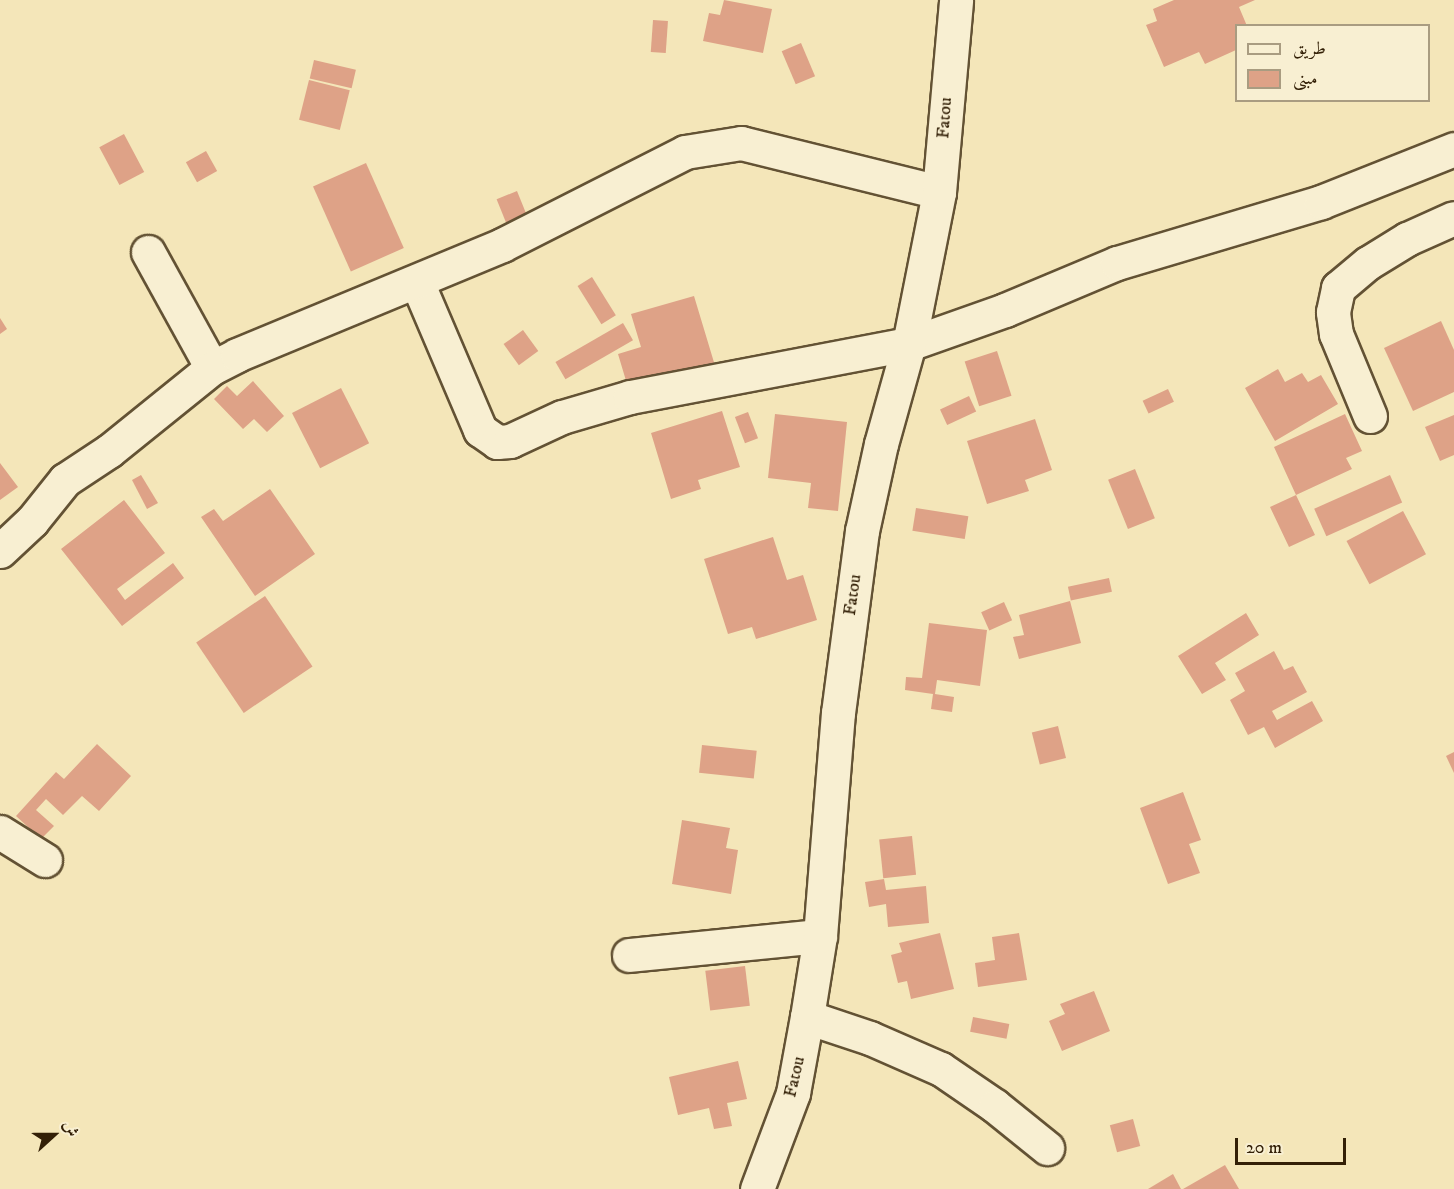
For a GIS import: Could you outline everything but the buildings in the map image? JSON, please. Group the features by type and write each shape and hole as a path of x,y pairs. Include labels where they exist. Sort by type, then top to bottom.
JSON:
{"street":[{"name":"Fatou","path":"757,1189 793,1093 807,1017 820,936 838,713 862,531 881,444 909,344 939,192 956,0"},
{"path":"0,551 32,521 65,480 109,452 212,368 237,355 502,246 685,152 741,143 939,192"},
{"path":"417,282 480,430 497,442 510,441 562,417 640,394 909,344 1005,310 1117,263 1321,202 1454,149"},
{"path":"1370,416 1336,334 1334,312 1338,288 1368,263 1407,239 1454,218"},
{"path":"148,252 212,368"},
{"path":"0,832 45,860"},
{"path":"629,955 820,936"},
{"path":"807,1017 870,1038 941,1069 995,1106 1047,1148"}]}
